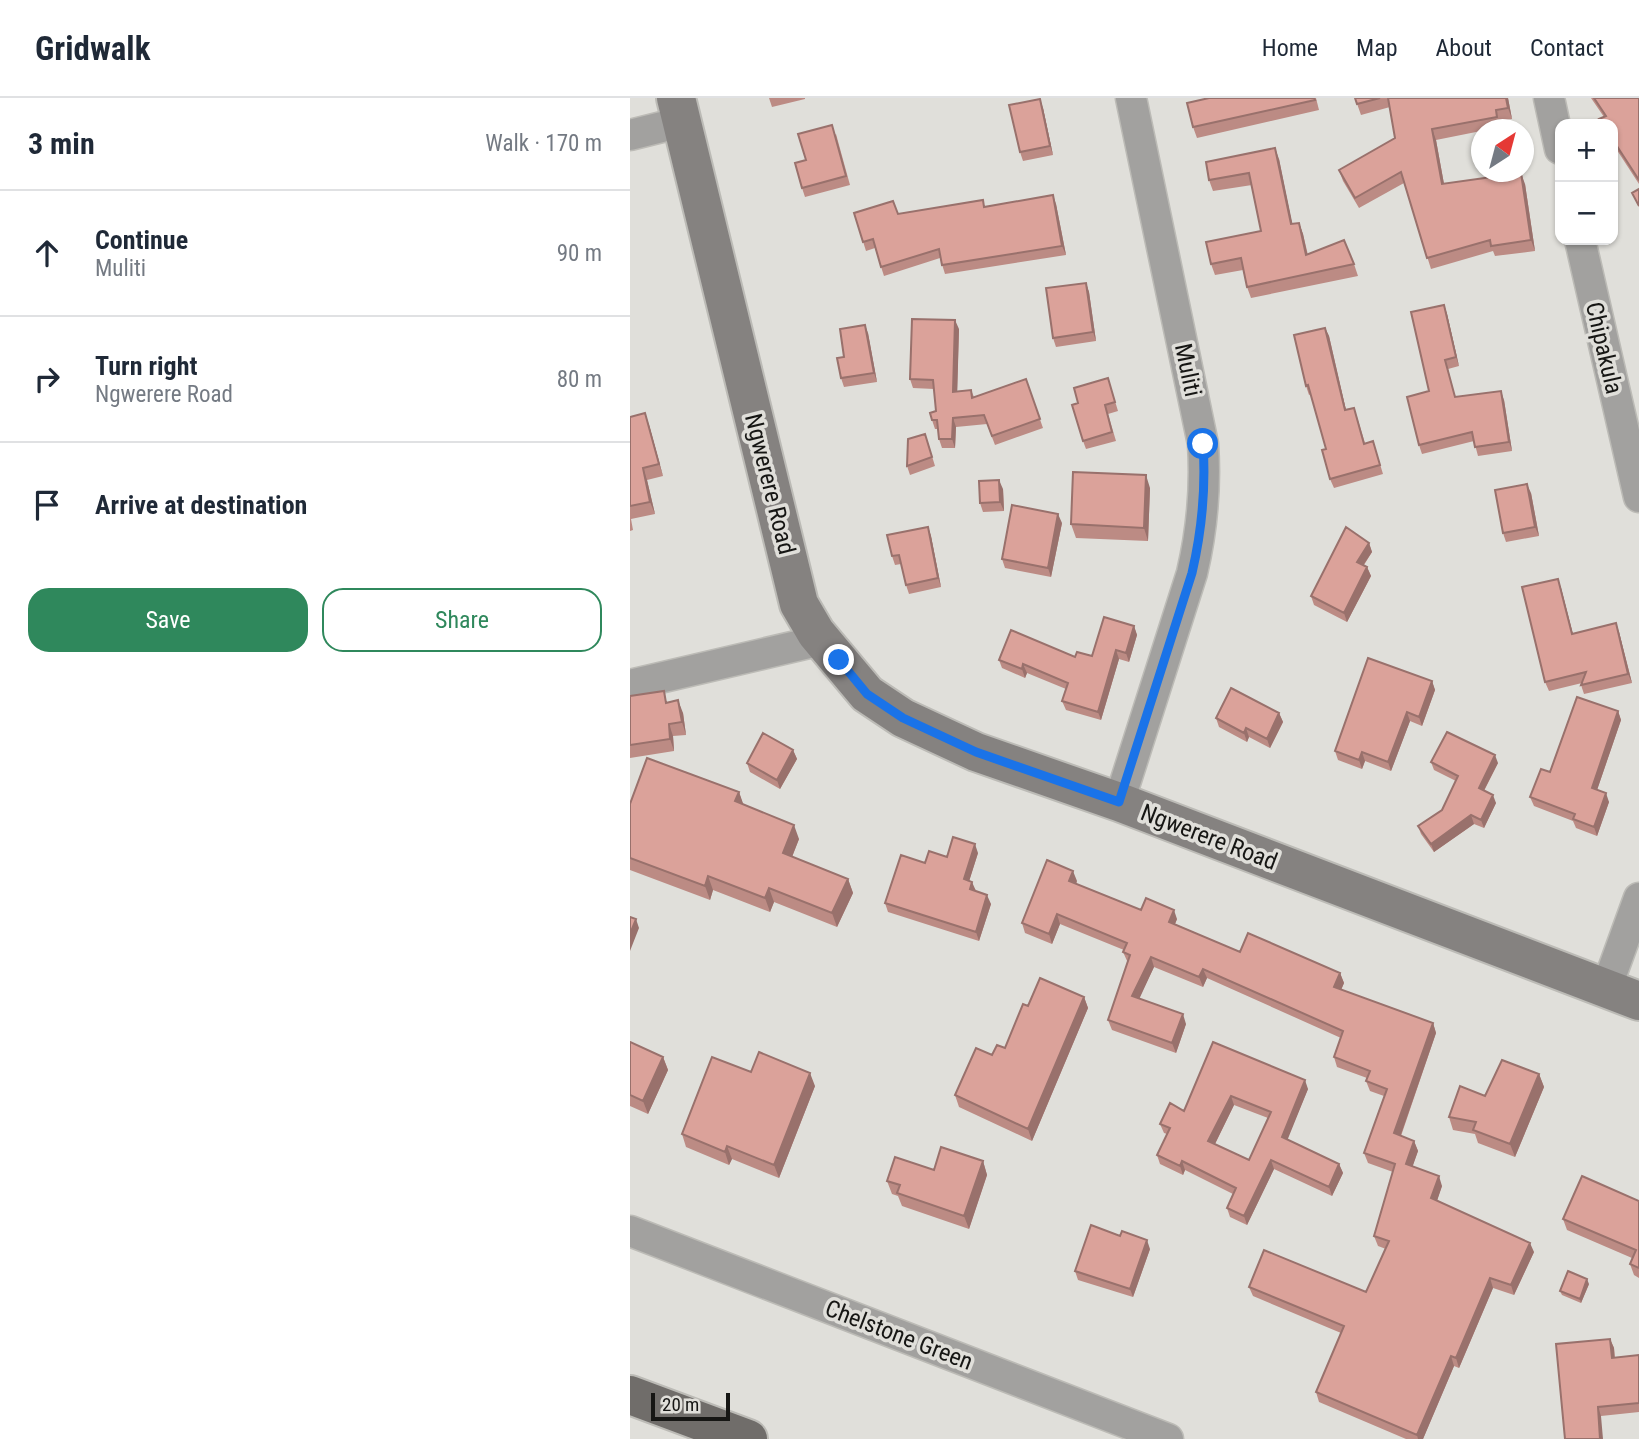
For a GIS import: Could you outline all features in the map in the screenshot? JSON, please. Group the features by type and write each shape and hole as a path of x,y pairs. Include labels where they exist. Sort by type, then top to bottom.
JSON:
{"main road":[{"path":"630,1395 748,1439"}],"street":[{"name":"Muliti","path":"1119,802 1192,573 1201,536 1205,474 1203,444 1131,98"},
{"path":"1549,98 1555,126"},
{"name":"Ngwerere Road","path":"679,110 799,604 822,640 867,694 903,718 976,752 1119,802 1623,995"},
{"path":"630,135 679,110"},
{"name":"Chipakula","path":"1581,245 1639,497"},
{"path":"630,685 822,640"},
{"path":"1623,995 1639,898"},
{"name":"Chelstone Green","path":"630,1231 1168,1439"}],"building":[{"path":"1209,98 1315,100 1193,127 1187,103"},
{"path":"1355,98 1380,98 1357,104"},
{"path":"1388,98 1506,98 1508,108 1496,110 1497,117 1471,119 1471,122 1432,129 1442,184 1471,180 1522,182 1531,240 1491,246 1490,240 1427,258 1401,172 1355,198 1339,170 1395,138"},
{"path":"1594,98 1639,98 1639,180 1618,148 1618,119 1599,119 1606,116"},
{"path":"1040,99 1050,146 1020,152 1009,105"},
{"path":"832,125 846,176 802,188 795,163 806,160 798,134"},
{"path":"1275,148 1291,224 1299,223 1306,255 1344,240 1354,264 1247,287 1241,258 1211,264 1206,242 1261,231 1249,173 1209,180 1206,162"},
{"path":"1639,189 1639,206 1632,193"},
{"path":"1053,195 1062,246 942,265 939,249 881,267 873,239 863,242 854,213 893,201 898,214 983,200 984,207"},
{"path":"1086,283 1093,332 1053,338 1046,288"},
{"path":"1444,305 1456,357 1445,360 1455,397 1501,391 1509,442 1475,447 1472,432 1419,445 1407,397 1429,391 1411,312"},
{"path":"912,319 955,320 953,392 971,390 972,398 1026,379 1040,419 992,436 984,415 953,418 952,439 939,439 937,420 932,420 930,413 936,411 933,380 910,379"},
{"path":"865,325 874,373 841,378 837,358 844,357 840,329"},
{"path":"1325,328 1345,410 1354,408 1364,444 1373,441 1380,465 1330,479 1322,450 1326,449 1308,385 1306,386 1294,335"},
{"path":"1108,378 1115,402 1105,405 1112,432 1083,441 1072,405 1078,403 1074,388"},
{"path":"645,413 659,464 643,468 650,502 630,506 630,417"},
{"path":"925,434 932,457 907,466 908,439"},
{"path":"1073,472 1146,475 1144,528 1071,524"},
{"path":"999,480 1000,502 980,503 979,481"},
{"path":"1527,484 1535,527 1503,533 1495,490"},
{"path":"1012,505 1058,514 1048,568 1002,559"},
{"path":"928,527 938,578 906,585 899,555 892,556 887,535"},
{"path":"1346,527 1369,543 1357,562 1367,567 1344,613 1311,596"},
{"path":"1558,579 1572,634 1616,623 1628,674 1581,685 1586,672 1545,682 1522,587"},
{"path":"1104,617 1134,626 1126,653 1116,650 1098,712 1062,701 1068,683 1023,664 1022,669 999,660 1011,630 1075,657 1077,652 1092,656"},
{"path":"1368,658 1432,681 1419,717 1407,712 1388,762 1362,752 1359,760 1335,751"},
{"path":"1231,688 1279,713 1267,739 1246,728 1244,733 1216,718"},
{"path":"664,691 666,703 678,700 682,722 669,724 670,739 630,745 630,696"},
{"path":"1577,697 1618,711 1592,788 1606,793 1594,827 1573,819 1575,814 1530,797 1541,769 1550,772"},
{"path":"1447,732 1495,755 1479,788 1493,795 1481,820 1471,815 1431,844 1418,826 1442,810 1458,776 1431,762"},
{"path":"763,733 793,750 777,780 747,763"},
{"path":"647,758 739,792 735,801 794,825 783,853 848,879 832,913 769,888 765,898 708,876 705,886 630,858 630,804"},
{"path":"953,837 975,844 964,879 972,882 970,889 987,895 976,932 885,903 901,855 925,863 929,851 947,857"},
{"path":"1047,860 1073,871 1069,881 1141,910 1146,898 1174,910 1169,922 1240,952 1248,933 1340,973 1334,987 1433,1023 1394,1133 1414,1141 1406,1164 1439,1176 1431,1198 1530,1243 1511,1285 1490,1278 1456,1358 1451,1356 1417,1435 1316,1392 1344,1326 1249,1287 1264,1250 1366,1292 1389,1241 1374,1236 1395,1164 1364,1153 1387,1089 1366,1081 1370,1071 1334,1057 1343,1031 1203,969 1199,977 1151,957 1132,996 1183,1014 1172,1043 1108,1020 1130,955 1123,952 1127,943 1057,914 1049,934 1022,923"},
{"path":"630,917 636,919 630,934"},
{"path":"1040,978 1084,997 1028,1129 955,1095 976,1048 992,1055 997,1045 1005,1048 1023,1004 1028,1006"},
{"path":"630,1042 663,1057 643,1101 630,1095"},
{"path":"1213,1042 1305,1080 1282,1137 1339,1164 1329,1187 1271,1160 1244,1216 1227,1208 1236,1188 1182,1161 1180,1166 1157,1155 1170,1128 1160,1124 1170,1103 1184,1111","holes":["1231,1096 1271,1112 1249,1160 1208,1141"]},
{"path":"759,1052 810,1073 774,1165 727,1146 725,1152 682,1134 712,1057 751,1072"},
{"path":"1502,1060 1539,1074 1510,1144 1473,1130 1476,1122 1449,1117 1460,1086 1485,1096"},
{"path":"941,1147 983,1161 964,1216 897,1193 900,1185 887,1181 895,1157 934,1170"},
{"path":"1582,1176 1639,1201 1639,1268 1630,1264 1636,1250 1563,1219"},
{"path":"1091,1225 1120,1236 1122,1231 1147,1240 1130,1289 1075,1271"},
{"path":"1568,1271 1587,1279 1580,1299 1560,1291"},
{"path":"1610,1339 1612,1358 1639,1355 1639,1403 1598,1407 1600,1439 1565,1439 1556,1344"}],"route":[{"path":"839,660 867,694 903,718 976,752 1119,802 1192,573 1201,536 1205,474 1203,444"}]}
